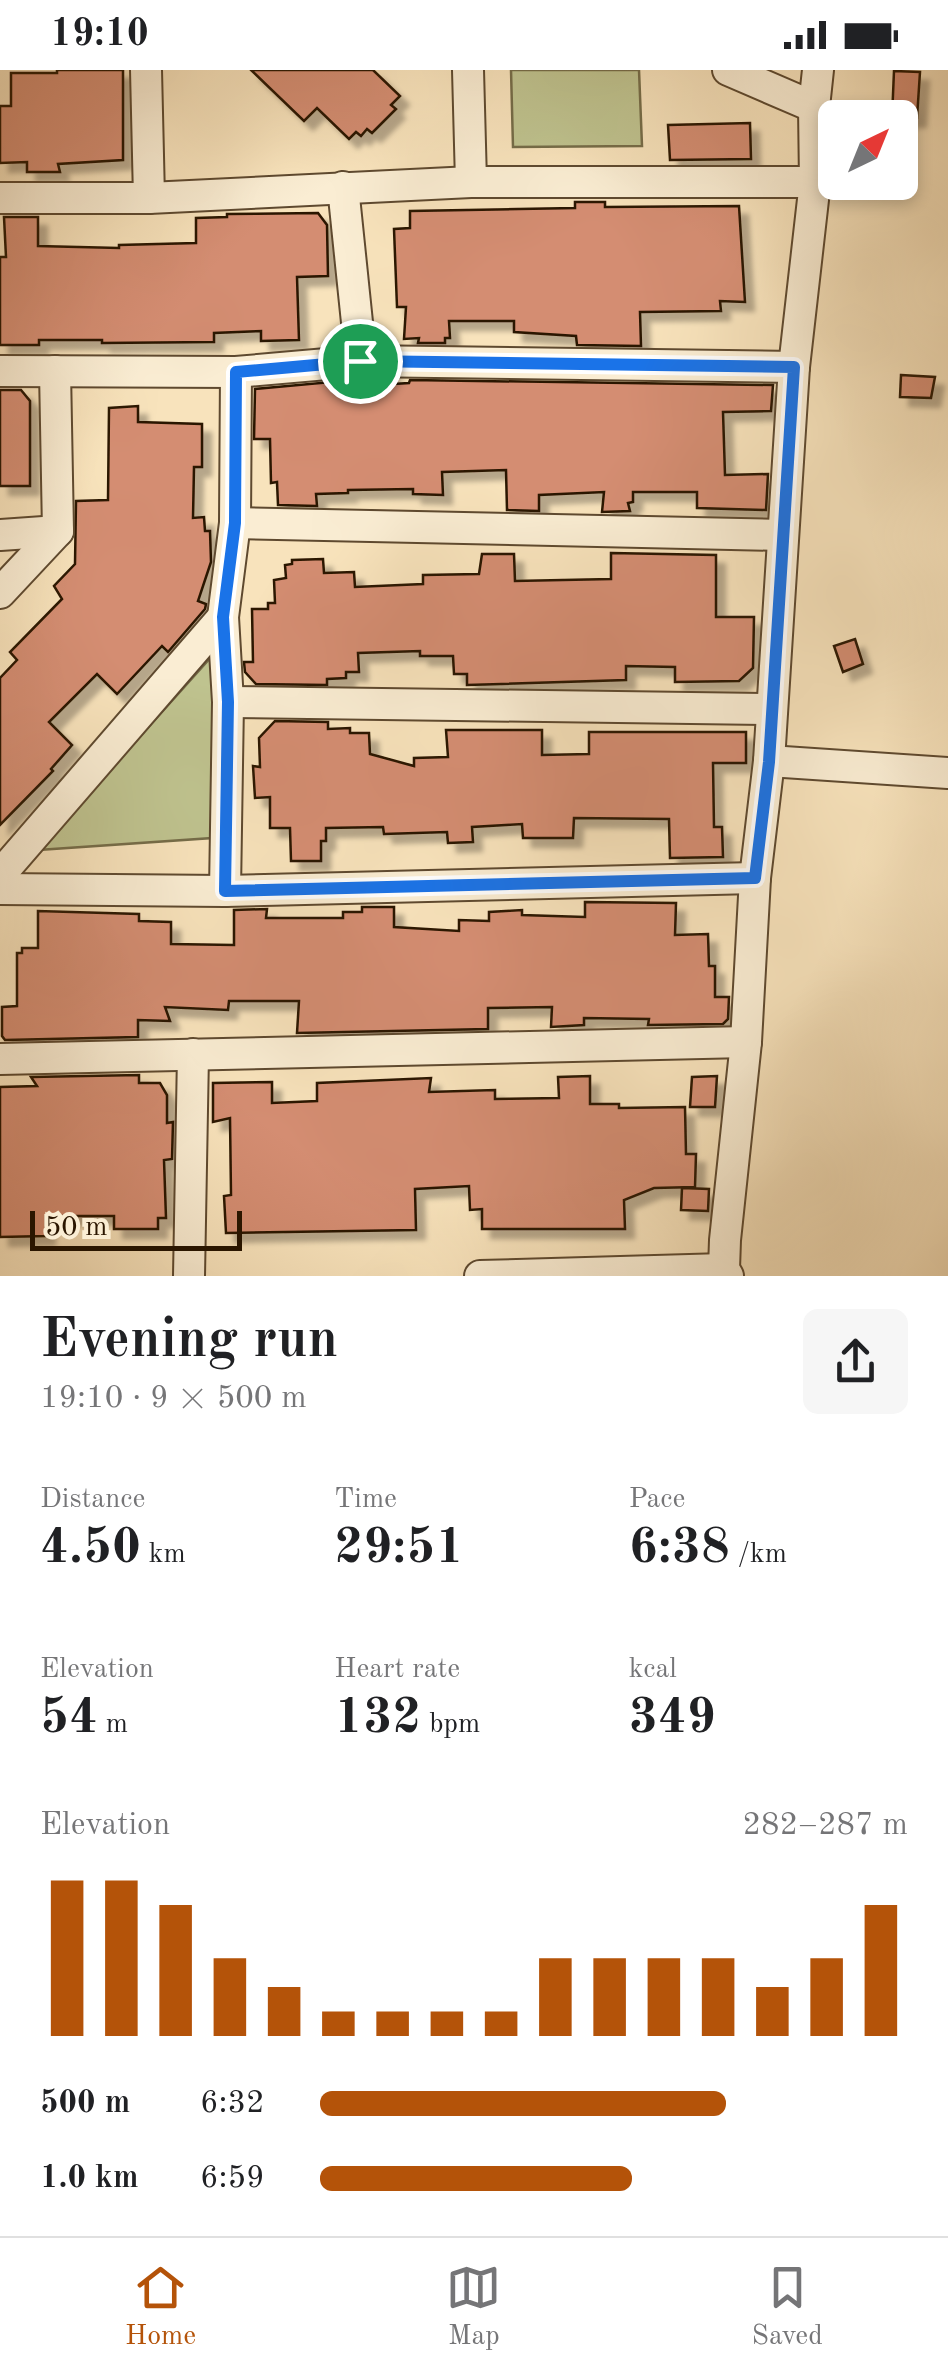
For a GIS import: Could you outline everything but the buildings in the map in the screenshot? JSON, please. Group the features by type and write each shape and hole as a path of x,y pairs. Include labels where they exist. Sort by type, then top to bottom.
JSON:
{"street":[{"path":"146,70 148,198"},
{"path":"468,70 471,182"},
{"path":"728,70 814,108"},
{"path":"480,1276 726,1273 746,1042 755,878 769,762 794,367 814,182 814,108 819,70"},
{"path":"0,198 148,198 471,182 814,182"},
{"path":"343,187 360,361"},
{"path":"0,371 236,372 360,361 794,367"},
{"path":"0,592 58,531 56,371"},
{"path":"225,891 228,702 223,617 235,523 236,372"},
{"path":"235,523 781,535"},
{"path":"0,534 58,531"},
{"path":"0,875 223,617"},
{"path":"228,702 770,710"},
{"path":"769,762 948,773"},
{"path":"0,889 225,891 755,878"},
{"path":"0,1058 746,1042"},
{"path":"189,1276 193,1054"}],"green space":[{"path":"511,70 639,70 642,146 513,147"},
{"path":"213,655 212,838 38,850"}],"route":[{"path":"360,361 794,367 769,762 755,878 225,891 228,702 223,617 235,523 236,372 360,361"}]}
